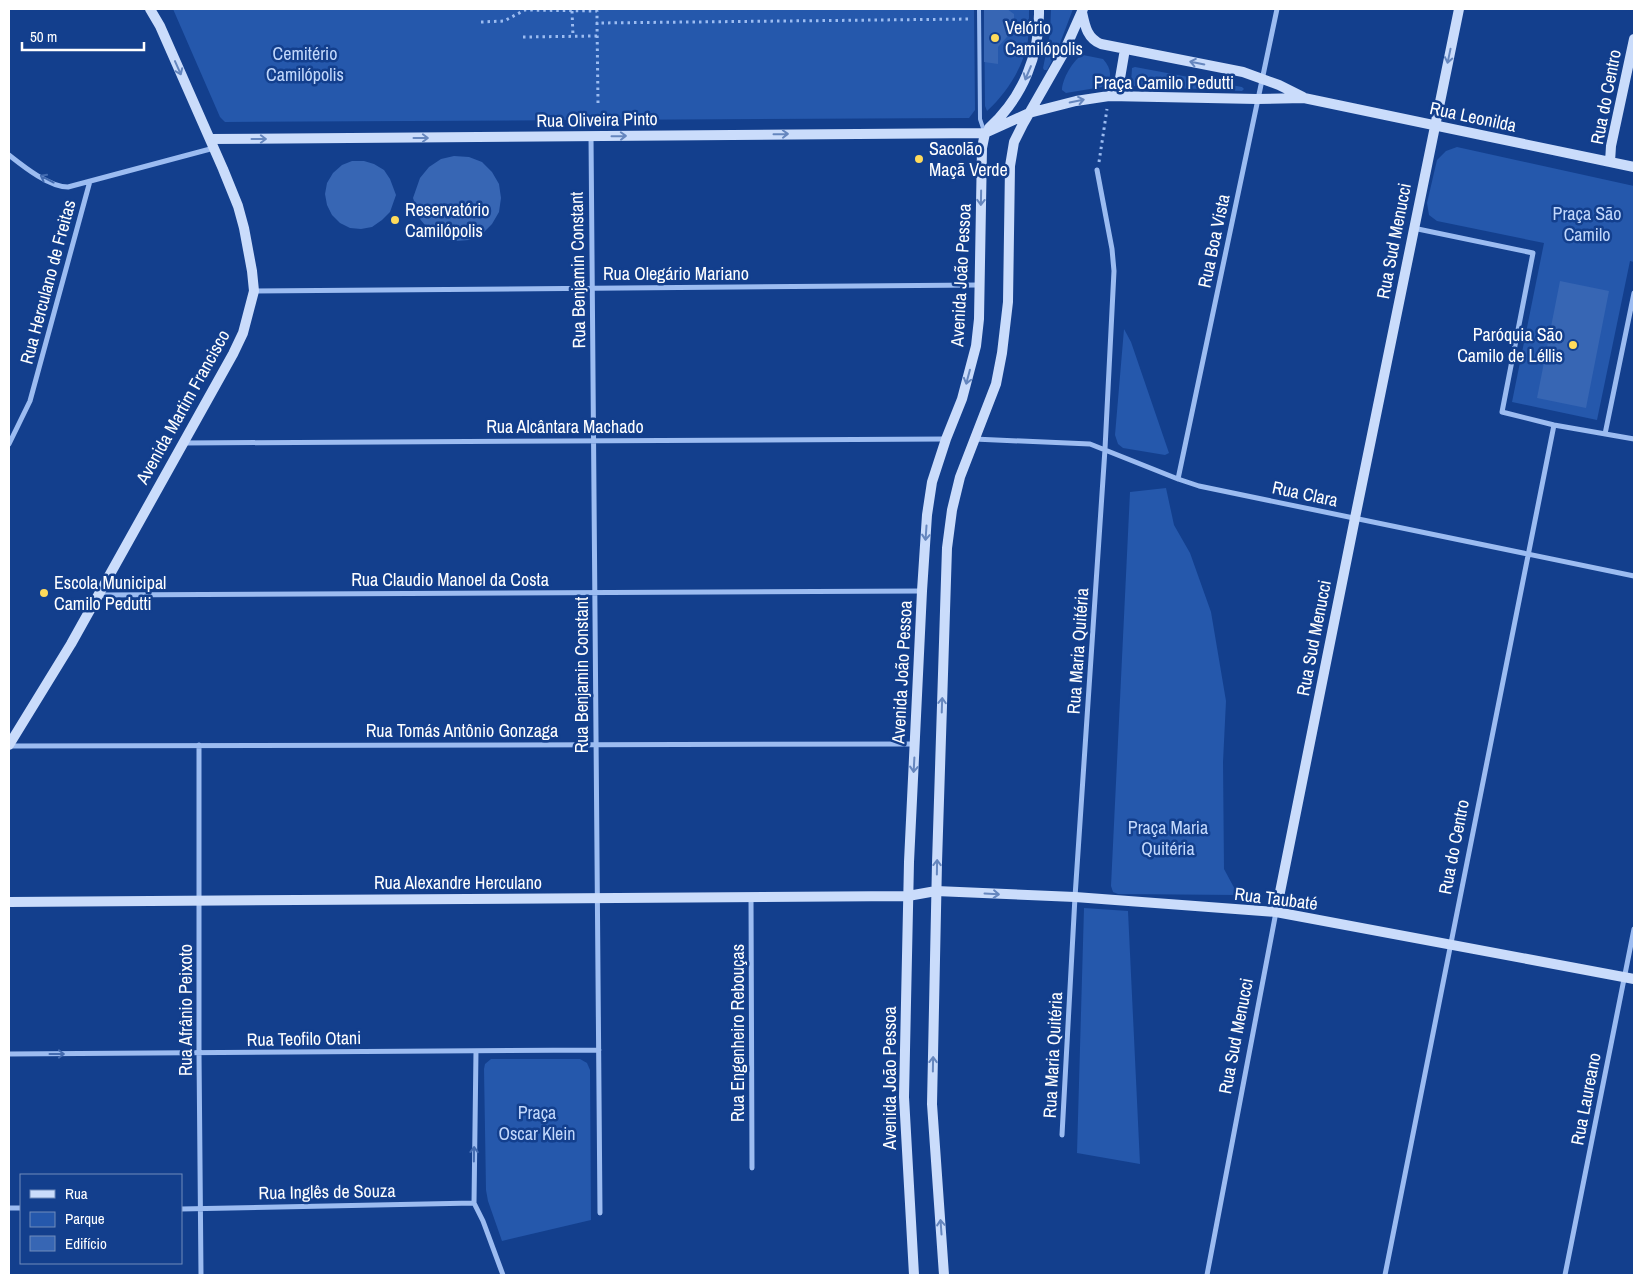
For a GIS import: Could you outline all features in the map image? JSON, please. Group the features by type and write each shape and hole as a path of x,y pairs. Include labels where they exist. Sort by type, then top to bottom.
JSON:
{"main road":[{"name":"Avenida Martim Francisco","path":"9,745 71,644 233,354 243,334 254,291 244,228 231,188 160,26 150,9"},
{"path":"985,132 1005,112 1027,75 1039,33 1039,9"},
{"name":"Rua Sud Menucci","path":"1276,912 1413,228 1459,9"},
{"name":"Praça Camilo Pedutti","path":"1082,11 1088,32 1096,42 1243,72 1262,78"},
{"name":"Praça Camilo Pedutti","path":"1030,114 1063,54 1082,11"},
{"name":"Rua do Centro","path":"1610,162 1611,146 1634,39"},
{"path":"1113,96 1125,48"},
{"name":"Rua Leonilda","path":"1262,78 1304,98"},
{"name":"Praça Camilo Pedutti","path":"1030,114 1076,101 1113,96 1257,99"},
{"name":"Rua Leonilda","path":"1257,99 1304,98 1634,167"},
{"path":"985,132 1030,114"},
{"path":"944,1275 932,1104 936,891 947,548 956,494 973,439 996,384 1002,353 1008,302 1012,152 1018,133 1030,114"},
{"name":"Rua Oliveira Pinto","path":"212,143 591,136 985,132"},
{"name":"Avenida João Pessoa","path":"914,1275 904,1097 908,896 922,591 927,515 931,490 946,439 962,399 976,346 979,319 982,148 985,132"},
{"name":"Rua Taubaté","path":"908,896 936,891 1075,897 1276,912 1630,978"},
{"name":"Rua Alexandre Herculano","path":"9,902 908,896"}],"street":[{"name":"Rua Boa Vista","path":"1178,479 1277,9"},
{"name":"Rua Benjamin Constant","path":"591,136 600,1213"},
{"path":"9,154 28,169 62,187 90,181 212,143"},
{"name":"Rua Maria Quitéria","path":"1062,1135 1075,897 1105,449 1114,271 1112,249 1097,170"},
{"name":"Rua Herculano de Freitas","path":"9,444 30,401 90,181"},
{"path":"1413,228 1533,253 1502,412 1554,425 1634,439"},
{"name":"Rua Olegário Mariano","path":"254,291 979,285"},
{"path":"1605,434 1634,292"},
{"name":"Rua do Centro","path":"1386,1275 1554,425"},
{"name":"Rua Alcântara Machado","path":"184,443 946,439"},
{"name":"Rua Clara","path":"973,439 1090,444 1199,486 1634,576"},
{"name":"Rua Claudio Manoel da Costa","path":"99,594 922,591"},
{"name":"Rua Tomás Antônio Gonzaga","path":"9,745 915,744"},
{"name":"Rua Afrânio Peixoto","path":"199,745 201,1275"},
{"name":"Rua Engenheiro Rebouças","path":"751,898 752,1168"},
{"name":"Rua Sud Menucci","path":"1207,1275 1276,912"},
{"name":"Rua Laureano","path":"1565,1275 1630,978 1634,929"},
{"name":"Rua Teofilo Otani","path":"9,1054 599,1050"},
{"path":"476,1051 474,1203 503,1275"},
{"name":"Rua Inglês de Souza","path":"182,1209 474,1203"}],"lane":[{"path":"979,9 980,118 985,132"}],"path":[{"path":"481,22 504,21 525,10 596,11 598,103"},
{"path":"572,11 572,36"},
{"path":"597,23 979,18"},
{"path":"523,37 597,36"},
{"path":"1097,170 1113,96"}],"green space":[{"name":"Cemitério Camilópolis","path":"173,9 974,9 975,110 969,118 225,122 220,117"},
{"path":"984,9 1029,9 1028,40 1023,60 1008,87 987,111 985,106"},
{"path":"1051,9 1073,9 1057,51 1047,70 1044,70 1050,34"},
{"path":"1083,55 1103,59 1110,70 1110,77 1102,87 1066,93 1062,90 1062,86 1066,76 1072,65"},
{"path":"1132,68 1242,87 1244,89 1242,91 1132,86"},
{"name":"Praça São Camilo","path":"1457,147 1634,186 1634,262 1630,261 1597,420 1512,402 1544,243 1437,221 1429,215 1427,203 1437,160 1446,151"},
{"path":"1124,329 1131,342 1169,453 1165,455 1123,448 1118,444 1115,435"},
{"name":"Praça Maria Quitéria","path":"1166,488 1174,525 1190,553 1211,612 1226,701 1223,762 1224,869 1238,895 1118,894 1113,892 1111,886 1130,492"},
{"path":"1084,908 1128,911 1140,1164 1077,1153"},
{"name":"Praça Oscar Klein","path":"491,1059 580,1059 587,1063 590,1070 591,1220 502,1241 486,1190 484,1069 485,1064"}],"building":[{"name":"Velório Camilópolis","path":"984,9 1007,9 1014,14 1014,29 998,47 998,64 984,62"},
{"path":"454,156 469,157 482,162 492,172 499,184 501,198 499,212 492,224 482,234 469,240 455,241 441,238 429,230 420,219 413,198 420,178 429,167 441,159"},
{"path":"352,161 364,161 384,170 390,179 396,195 390,212 372,227 350,228 340,223 332,215 327,205 325,194 327,183 333,173 342,165"},
{"name":"Paróquia São Camilo de Léllis","path":"1560,281 1609,291 1586,408 1537,398"}],"place":[{"name":"Velório Camilópolis","path":"995,38"},
{"name":"Sacolão Maçã Verde","path":"919,159"},
{"name":"Reservatório Camilópolis","path":"395,220"},
{"name":"Paróquia São Camilo de Léllis","path":"1573,345"},
{"name":"Escola Municipal Camilo Pedutti","path":"44,593"}]}
